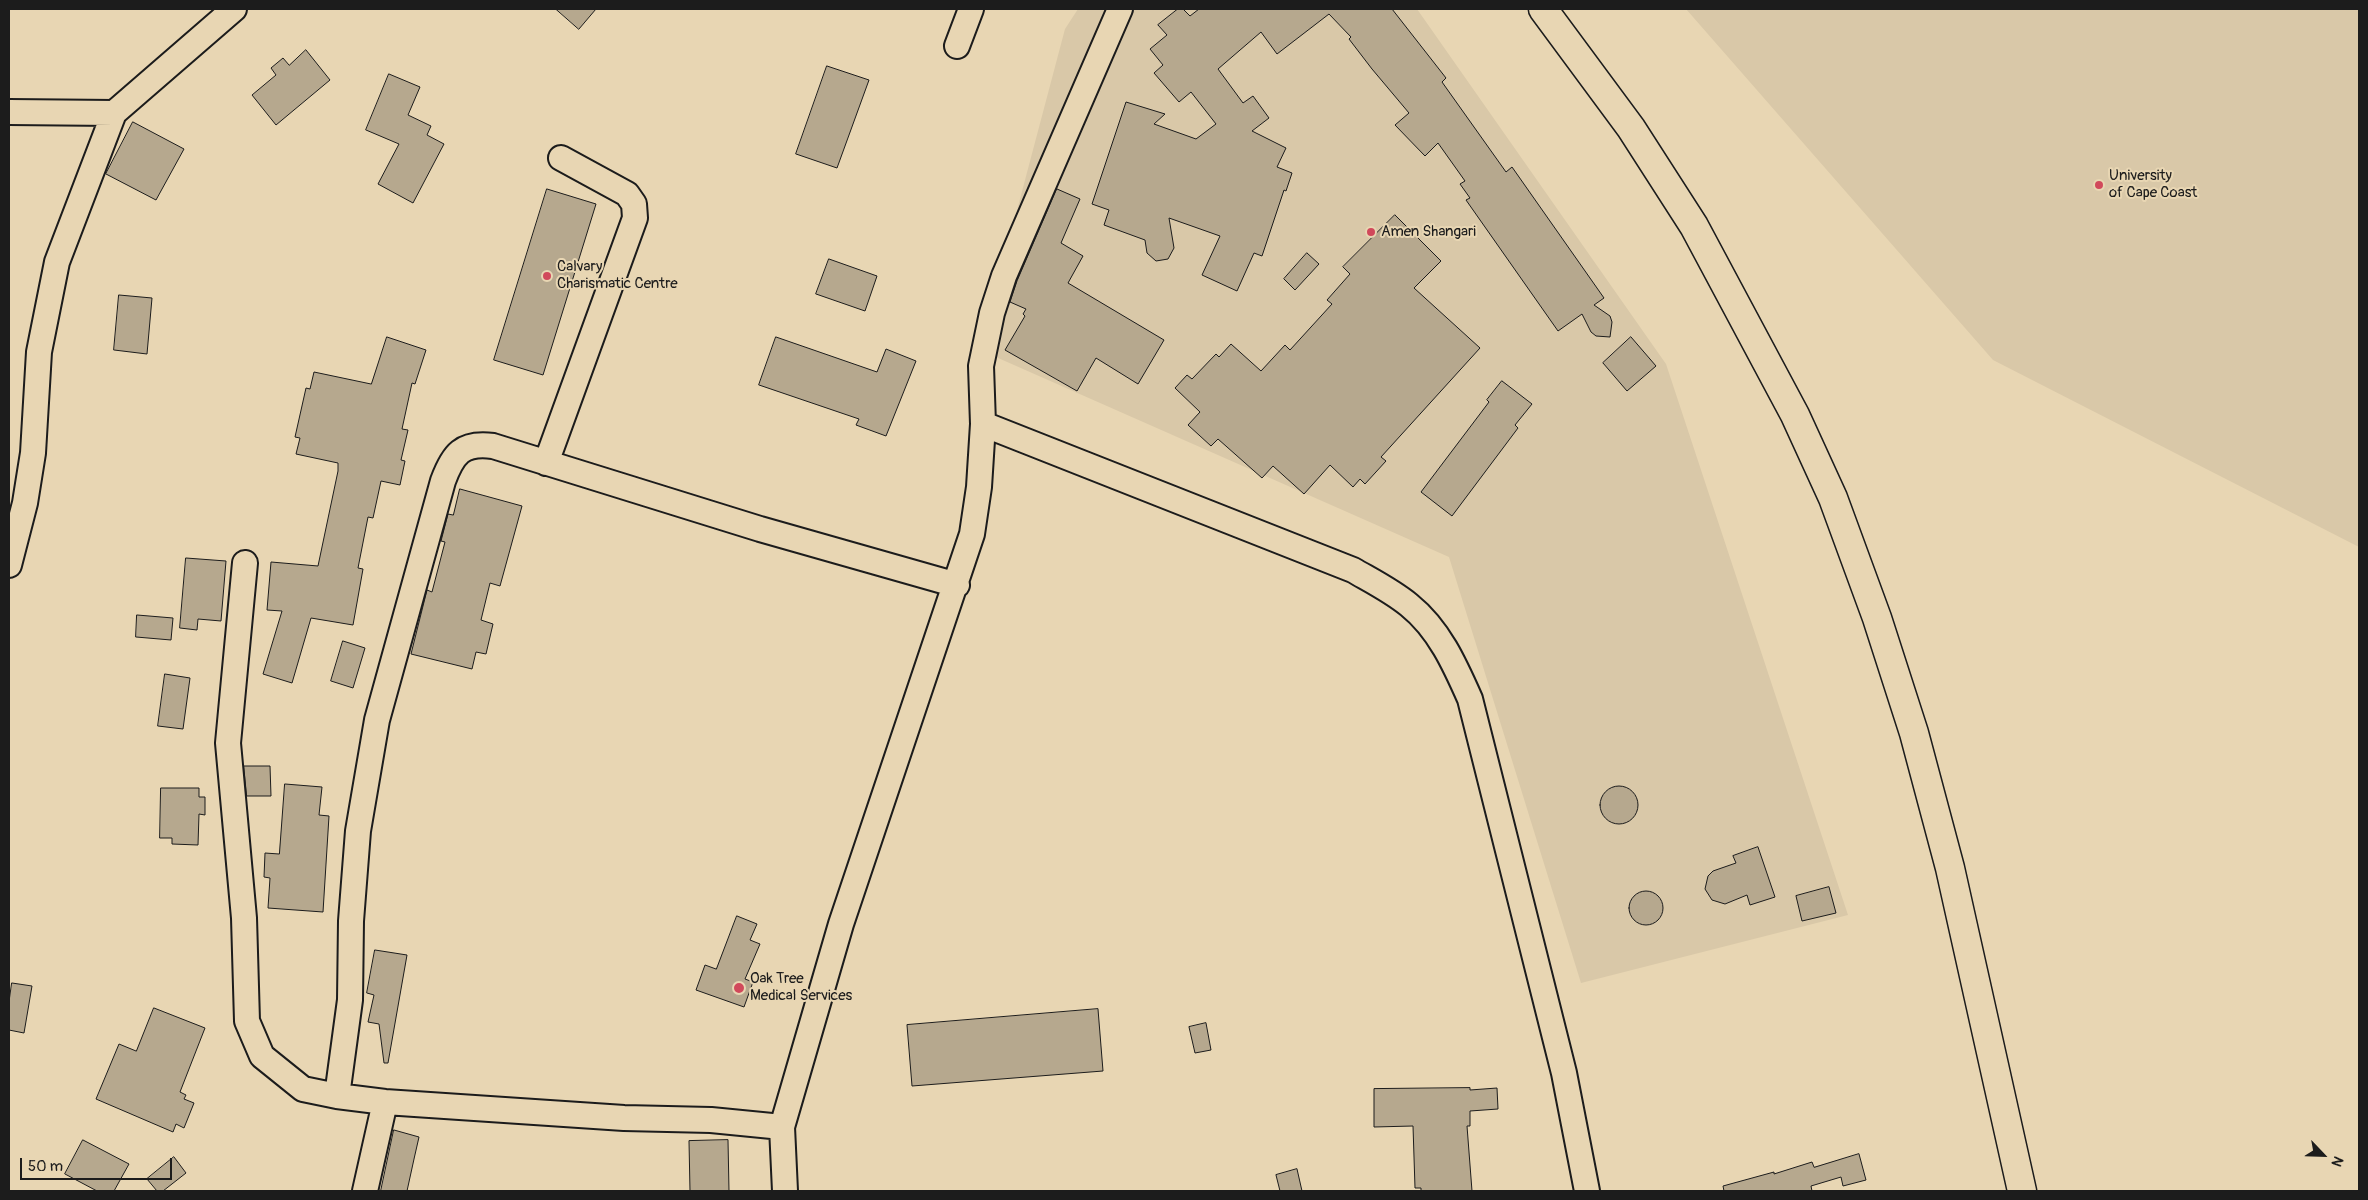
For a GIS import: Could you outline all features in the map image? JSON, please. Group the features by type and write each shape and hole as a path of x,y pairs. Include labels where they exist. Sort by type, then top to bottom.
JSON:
{"highway":[{"path":"1543,9 1631,128 1694,226 1795,415 1833,498 1877,618 1917,743 1950,868 2022,1191"}],"street":[{"path":"9,565 25,503 32,453 39,352 57,262 114,113 234,9"},
{"path":"957,46 971,9"},
{"path":"785,1191 782,1127 841,924 972,534 979,487 983,424 981,366 992,313 1004,276 1120,9"},
{"path":"9,112 114,113"},
{"path":"546,463 636,218 634,204 627,194 561,158"},
{"path":"983,424 1353,570 1388,590 1410,606 1431,628 1454,663 1470,700 1564,1073 1587,1191"},
{"path":"337,1096 350,1000 351,921 358,832 377,720 443,481 450,461 461,451 479,444 493,446 760,529 956,585"},
{"path":"245,563 228,744 244,918 246,1021 262,1056 303,1089 337,1096 385,1102 624,1118 712,1120 782,1127"},
{"path":"365,1191 385,1102"}],"shaded area":[{"path":"1078,9 1417,9 1666,364 1848,915 1581,983 1449,557 980,350 1065,29"},
{"name":"University of Cape Coast","path":"1686,9 2359,9 2359,547 1993,360"}],"building":[{"path":"556,9 596,9 579,29"},
{"path":"1178,9 1183,9 1190,16 1199,9 1392,9 1446,78 1442,82 1506,172 1512,167 1604,298 1594,305 1610,316 1612,322 1610,337 1596,336 1591,332 1582,314 1558,331 1466,200 1470,198 1460,184 1465,181 1438,143 1425,156 1395,125 1409,113 1349,39 1351,37 1329,14 1277,54 1261,32 1218,69 1243,103 1253,96 1269,118 1252,131 1286,148 1277,167 1292,173 1286,191 1284,190 1262,256 1254,253 1237,291 1202,275 1220,236 1169,218 1174,248 1168,259 1156,261 1147,253 1145,240 1104,225 1109,210 1092,204 1126,102 1165,114 1154,124 1196,139 1216,124 1191,92 1179,102 1154,73 1163,65 1150,49 1167,35 1158,25"},
{"path":"306,50 330,80 276,125 252,95 276,75 271,68 283,58 289,65"},
{"path":"827,66 869,80 837,168 796,154"},
{"path":"389,74 420,87 408,115 431,126 427,135 444,144 413,203 378,184 399,144 366,130"},
{"path":"133,122 184,149 156,200 106,174"},
{"name":"Calvary Charismatic Centre","path":"547,189 596,204 543,375 494,360"},
{"path":"1057,189 1080,199 1061,243 1083,256 1068,283 1164,340 1138,384 1096,358 1077,391 1005,350 1025,316 1023,314 1026,309 1010,302 1017,281"},
{"path":"1395,215 1441,261 1414,288 1480,348 1381,457 1386,461 1365,484 1360,479 1353,487 1330,465 1304,494 1273,466 1262,478 1218,439 1211,446 1188,425 1200,412 1175,388 1187,375 1192,379 1216,354 1219,357 1231,344 1261,371 1285,345 1290,350 1332,304 1327,300 1350,274 1343,267"},
{"path":"1307,253 1319,264 1295,290 1284,279"},
{"path":"829,259 877,276 865,311 816,294"},
{"path":"119,295 152,298 147,354 114,350"},
{"path":"387,337 426,350 415,384 412,383 402,429 408,430 401,460 405,461 400,485 381,481 373,518 368,517 358,568 363,569 353,625 311,618 292,683 263,674 282,611 267,610 271,562 318,566 338,471 338,463 296,454 300,438 295,437 306,388 310,389 314,372 371,384"},
{"path":"776,337 877,372 886,349 916,361 886,436 856,425 859,419 759,385"},
{"path":"1631,337 1656,366 1627,391 1603,363"},
{"path":"1502,381 1532,404 1515,425 1518,428 1452,516 1421,492 1489,402 1487,400"},
{"path":"460,489 522,506 500,586 490,583 481,620 493,624 486,654 476,652 472,669 411,654 427,590 432,592 445,542 441,541 448,514 453,515"},
{"path":"186,558 226,561 221,621 198,619 197,630 180,628"},
{"path":"137,615 173,618 171,640 136,637"},
{"path":"343,641 365,648 353,688 331,681"},
{"path":"165,674 190,678 183,729 158,726"},
{"path":"244,766 270,766 271,796 247,796"},
{"path":"285,784 322,787 319,815 329,816 323,912 268,908 270,878 264,877 265,853 279,854"},
{"path":"1619,786 1633,791 1638,805 1633,819 1619,824 1605,819 1600,805 1605,791"},
{"path":"161,788 199,788 199,797 205,797 205,815 199,814 198,845 172,844 172,838 160,838"},
{"path":"1758,847 1775,897 1750,905 1747,895 1725,904 1712,900 1705,889 1708,876 1713,871 1736,863 1733,856"},
{"path":"1829,887 1836,913 1802,921 1796,896"},
{"path":"1646,891 1658,896 1663,908 1658,920 1646,925 1634,920 1629,908 1634,896"},
{"path":"737,916 757,924 750,940 760,944 745,979 753,982 744,1007 696,990 705,965 716,969"},
{"path":"375,950 407,955 388,1063 384,1063 379,1024 368,1022 374,995 367,993"},
{"path":"12,983 32,986 24,1033 9,1030 9,1002"},
{"path":"154,1008 205,1028 180,1092 186,1095 184,1099 194,1103 184,1128 176,1124 173,1132 96,1099 119,1044 136,1051"},
{"path":"1098,1009 1103,1071 912,1086 907,1025"},
{"path":"1206,1023 1211,1050 1195,1053 1189,1027"},
{"path":"1470,1088 1470,1090 1497,1088 1498,1109 1470,1111 1470,1126 1467,1126 1472,1191 1421,1191 1421,1188 1415,1188 1413,1126 1374,1127 1374,1089"},
{"path":"394,1130 419,1137 407,1191 381,1191"},
{"path":"83,1140 129,1164 114,1191 97,1191 65,1174"},
{"path":"728,1140 729,1191 690,1191 689,1141"},
{"path":"1859,1154 1866,1180 1843,1186 1841,1177 1811,1186 1812,1191 1724,1191 1723,1186 1774,1172 1774,1174 1812,1162 1814,1167"},
{"path":"174,1157 186,1173 163,1191 157,1191 147,1179"},
{"path":"1297,1169 1302,1191 1280,1191 1276,1175"}],"place":[{"name":"University of Cape Coast","path":"2099,185"},
{"name":"Amen Shangari","path":"1371,232"},
{"name":"Calvary Charismatic Centre","path":"547,276"},
{"name":"Oak Tree Medical Services","path":"739,988"}]}
